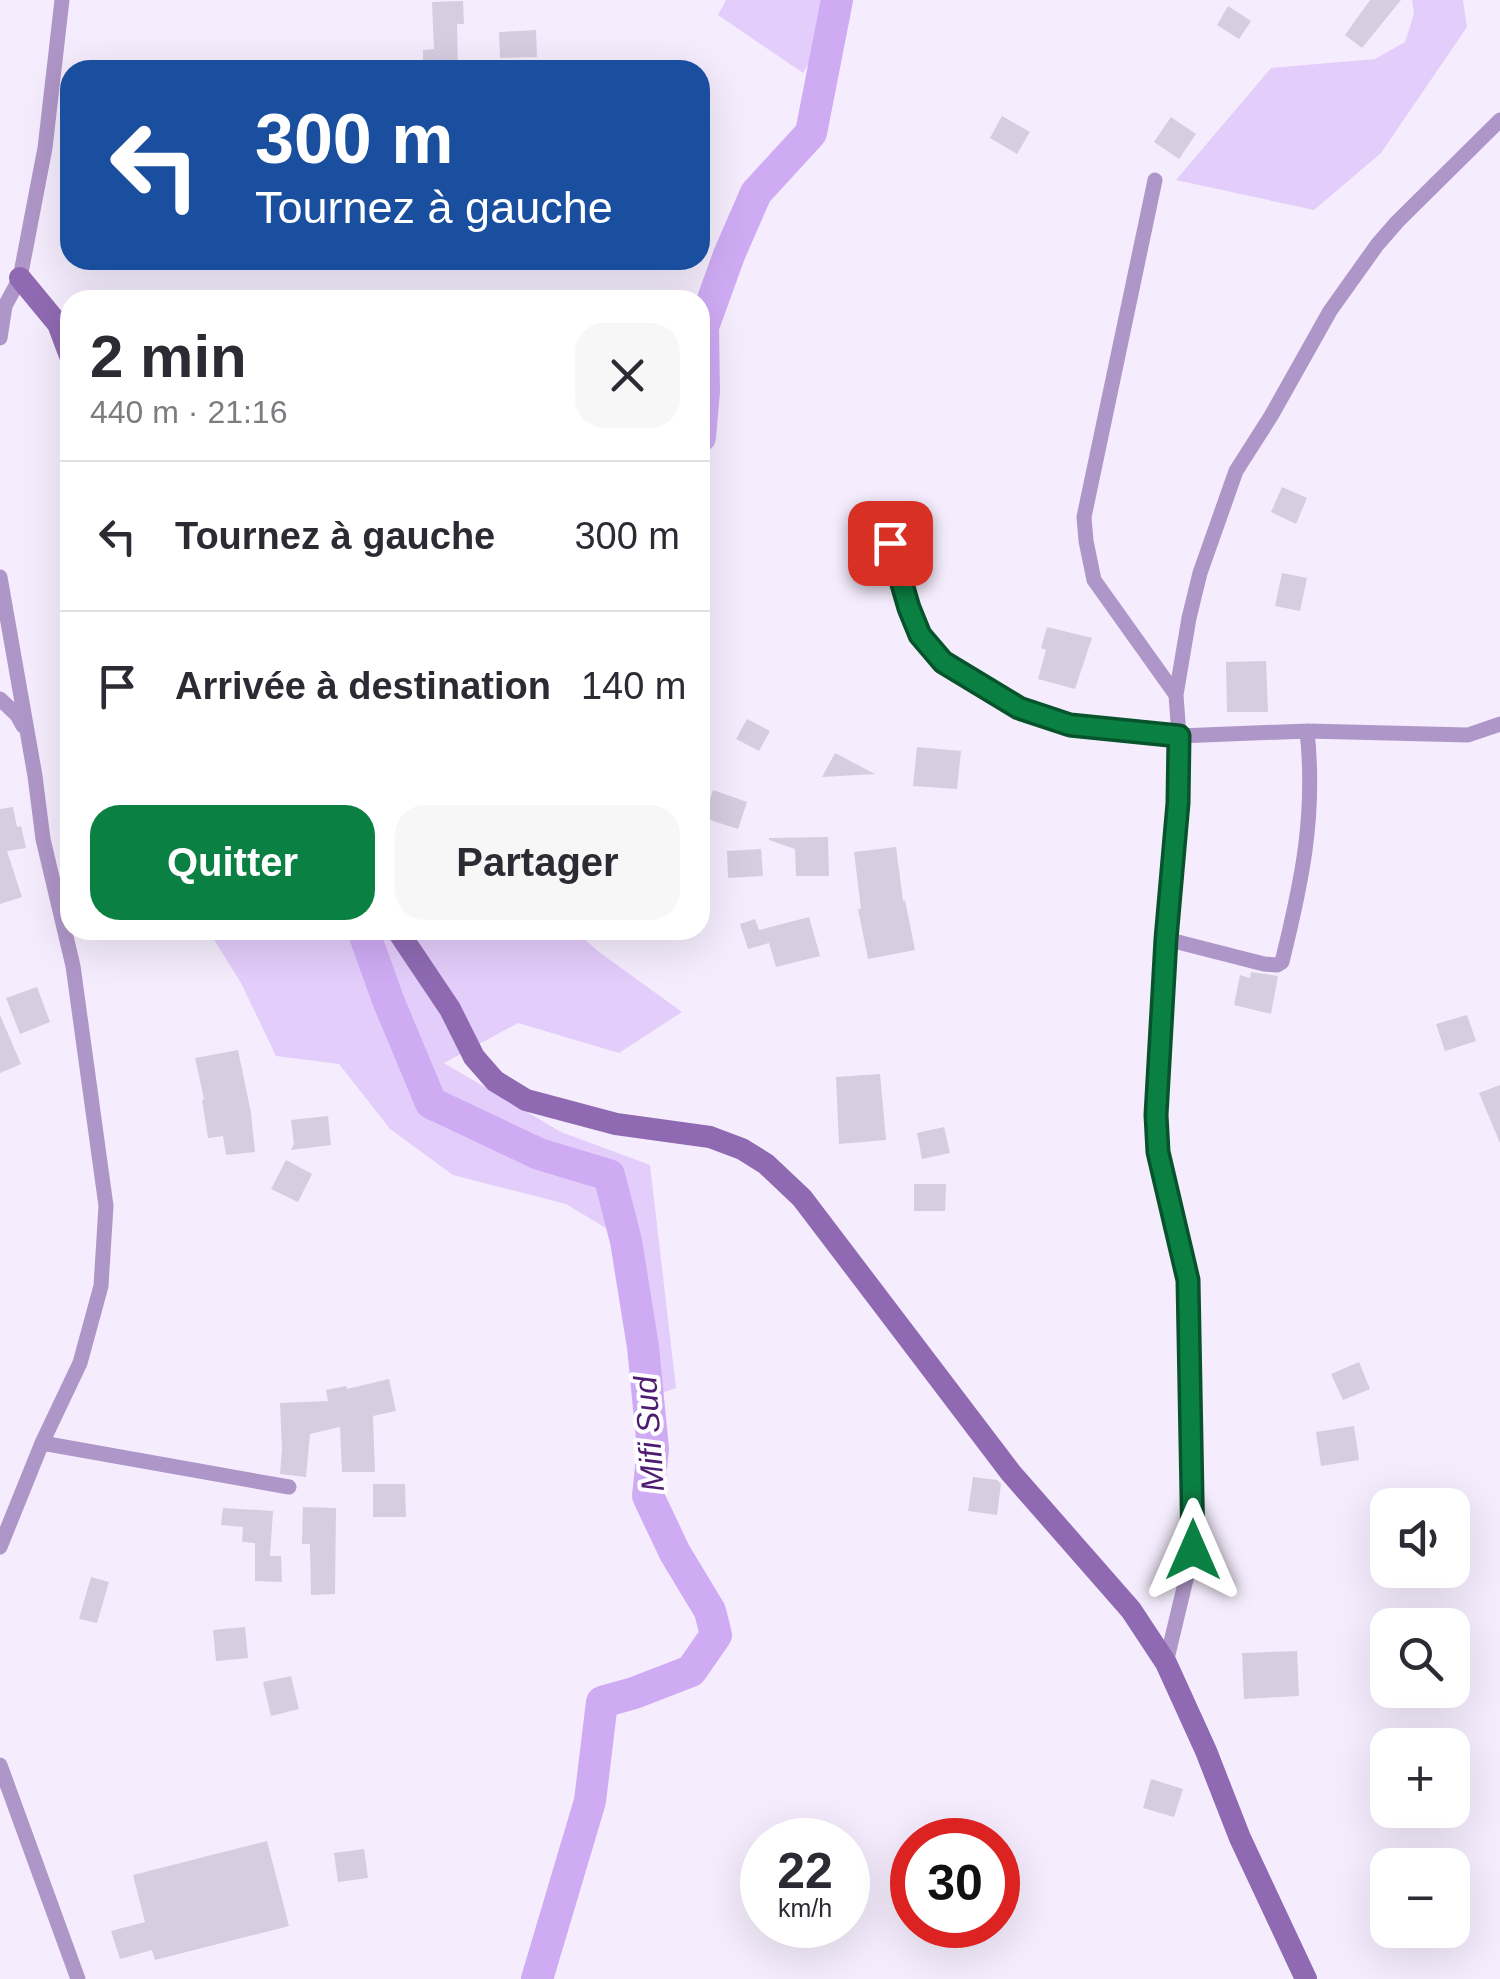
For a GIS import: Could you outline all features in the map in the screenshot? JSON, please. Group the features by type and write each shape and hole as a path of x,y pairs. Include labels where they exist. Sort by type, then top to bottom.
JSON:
{"street":[{"path":"0,338 6,306 20,278 45,148 62,0"},
{"path":"1166,1662 1193,1550 1188,1280 1156,1133 1178,803 1176,695 1189,618 1200,573 1236,471 1272,416 1330,311 1398,222 1500,120"},
{"path":"1156,180 1084,518 1094,580 1176,695"},
{"path":"20,278 60,329"},
{"path":"880,510 920,635 943,662 1019,708 1070,725 1179,736 1307,731 1468,735 1500,724"},
{"path":"0,577 43,839 60,911"},
{"path":"0,699 17,715 26,732"},
{"path":"1166,939 1264,964 1282,962 1306,852 1311,796 1307,731"},
{"path":"0,1547 80,1363 101,1286 106,1206 67,940"},
{"path":"404,940 450,1009 474,1057 496,1081 526,1100 544,1105 616,1124 710,1138 742,1149 766,1164 802,1198 1011,1472 1130,1610 1166,1662 1240,1838 1306,1979"},
{"path":"42,1443 289,1486"},
{"path":"0,1765 78,1979"}],"shaded area":[{"path":"726,0 847,0 803,73 718,15"},
{"path":"1412,0 1463,0 1467,27 1381,153 1314,210 1176,180 1271,68 1375,59 1405,42 1414,14"},
{"path":"214,940 585,940 682,1012 619,1053 518,1023 444,1063 561,1132 650,1165 676,1388 634,1403 614,1233 566,1204 453,1175 390,1129 339,1064 276,1056 241,983"}],"building":[{"path":"1370,0 1401,0 1362,48 1345,35"},
{"path":"463,1 464,24 457,24 458,60 423,60 423,50 434,49 432,2"},
{"path":"1228,6 1251,21 1239,39 1217,25"},
{"path":"536,30 537,57 500,58 499,32"},
{"path":"1002,116 1030,132 1017,154 990,138"},
{"path":"1171,117 1196,134 1179,159 1154,142"},
{"path":"1282,487 1307,498 1296,524 1271,512"},
{"path":"1282,573 1307,578 1300,611 1275,606"},
{"path":"1047,627 1092,638 1075,689 1038,679"},
{"path":"1266,661 1268,712 1227,712 1226,662"},
{"path":"747,719 770,731 759,751 736,739"},
{"path":"917,747 961,751 957,789 913,786"},
{"path":"835,753 875,774 822,777"},
{"path":"713,790 747,802 738,829 710,820"},
{"path":"13,807 26,848 7,851 22,897 0,904 0,809"},
{"path":"828,837 829,876 796,876 795,849 769,840 769,838"},
{"path":"896,847 915,950 868,959 858,909 854,852"},
{"path":"761,849 763,876 728,878 727,851"},
{"path":"809,917 820,956 776,967 769,943 748,949 740,924 755,919 759,930"},
{"path":"1251,972 1278,976 1271,1014 1234,1005 1240,975 1250,978"},
{"path":"37,987 50,1022 20,1034 6,998"},
{"path":"0,1015 21,1064 0,1073"},
{"path":"1467,1015 1476,1041 1445,1051 1436,1024"},
{"path":"238,1050 255,1152 226,1155 223,1136 208,1138 195,1058"},
{"path":"880,1074 886,1140 839,1144 836,1077"},
{"path":"1500,1085 1500,1143 1479,1093"},
{"path":"328,1116 331,1145 291,1150 291,1120"},
{"path":"944,1127 950,1153 922,1159 917,1133"},
{"path":"286,1160 312,1174 298,1202 271,1189"},
{"path":"914,1184 946,1184 945,1211 914,1211"},
{"path":"1359,1362 1370,1389 1343,1400 1331,1374"},
{"path":"389,1379 396,1411 373,1416 375,1472 342,1472 340,1427 310,1434 306,1477 280,1474 280,1403 328,1401 326,1390"},
{"path":"1354,1426 1359,1460 1321,1466 1316,1432"},
{"path":"973,1477 1001,1484 997,1515 968,1511"},
{"path":"373,1484 405,1484 406,1517 373,1517"},
{"path":"303,1507 336,1508 335,1594 311,1595 310,1544 302,1544"},
{"path":"223,1508 273,1511 270,1556 281,1556 282,1582 255,1581 255,1543 242,1542 243,1527 221,1525"},
{"path":"91,1577 109,1582 97,1623 79,1619"},
{"path":"245,1627 248,1658 216,1661 213,1630"},
{"path":"1297,1651 1299,1696 1244,1699 1242,1653"},
{"path":"291,1676 299,1709 271,1716 263,1682"},
{"path":"1151,1779 1183,1789 1174,1817 1143,1808"},
{"path":"267,1841 289,1926 155,1960 152,1950 120,1959 111,1931 145,1922 133,1875"},
{"path":"364,1849 368,1878 338,1882 334,1853"}],"waterway":[{"name":"Mifi Sud","path":"710,308 756,193 811,133 837,0"},
{"name":"Mifi Sud","path":"367,940 431,1103 539,1154 609,1175 626,1241 643,1347 653,1449 648,1496 675,1553 710,1611 716,1635 691,1671 602,1702 590,1801 537,1979"}],"route":[{"path":"890,543 920,635 943,662 1019,708 1070,725 1179,736 1178,803 1156,1115 1158,1152 1188,1280 1193,1550"}]}
